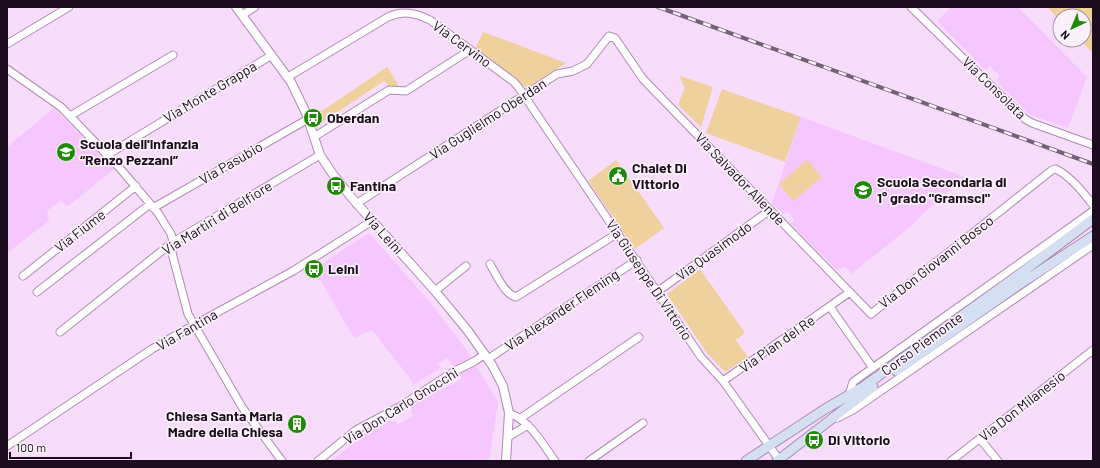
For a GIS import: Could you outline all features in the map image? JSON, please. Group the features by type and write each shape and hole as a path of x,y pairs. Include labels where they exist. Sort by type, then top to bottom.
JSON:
{"main road":[{"name":"Corso Piemonte","path":"778,460 867,391 1015,283 1093,219"},
{"name":"Corso Piemonte","path":"746,461 824,409 863,387 1015,283 1093,236"}],"street":[{"path":"7,44 69,7"},
{"name":"Via Leinì","path":"236,7 288,77 308,119 320,155 332,173 356,204 435,291 487,357 503,386 509,412 506,461"},
{"path":"242,14 255,7"},
{"name":"Via Consolata","path":"911,7 1025,119 1032,123 1093,145"},
{"name":"Via Cervino","path":"288,77 388,17 402,12 420,15 430,20 514,82 524,96"},
{"name":"Via Guglielmo Oberdan","path":"356,204 557,74 573,71 587,64 609,36 615,38"},
{"name":"Via Salvador Allende","path":"615,38 643,79 871,314"},
{"path":"314,137 389,90 406,91 470,50"},
{"path":"70,116 173,54"},
{"name":"Via Monte Grappa","path":"107,155 272,55"},
{"path":"7,70 56,102 136,186 171,234 173,242 172,253 188,314 242,407 282,461"},
{"name":"Via Giuseppe Di Vittorio","path":"524,96 701,357 724,381 778,460"},
{"name":"Via Pasubio","path":"37,292 151,206 308,119"},
{"name":"Via Martiri di Belfiore","path":"60,332 173,242 320,155"},
{"name":"Via Don Giovanni Bosco","path":"871,314 1052,170 1056,169 1061,172 1083,191 1093,205"},
{"name":"Via Fiume","path":"23,276 136,186"},
{"name":"Via Quasimodo","path":"657,292 770,210"},
{"path":"849,395 853,382 1093,211"},
{"name":"Via Fantina","path":"7,446 152,349 293,271 372,221"},
{"path":"490,264 506,292 516,297 618,233"},
{"name":"Corso Piemonte","path":"828,422 853,410 1093,245"},
{"name":"Via Alexander Fleming","path":"487,357 636,260"},
{"path":"435,291 466,266"},
{"name":"Via Pian del Re","path":"724,381 850,292"},
{"name":"Via Pian del Re","path":"830,307 873,368"},
{"path":"521,418 639,337"},
{"name":"Via Don Milanesio","path":"951,461 1093,350"},
{"name":"Via Don Carlo Gnocchi","path":"318,461 356,430 400,406 453,372 487,357"},
{"path":"509,412 521,418 528,425 537,435 555,461"},
{"path":"588,461 643,423"},
{"path":"508,437 528,425"},
{"path":"980,439 998,461"}],"shaded area":[{"path":"951,7 1018,7 1052,41 1052,48 1058,48 1087,77 1068,128 1030,115 997,82 999,75 990,66 986,70 937,21"},
{"path":"1047,7 1093,7 1093,52 1088,48 1092,48 1092,8 1052,8 1052,12"},
{"path":"483,32 566,63 527,88 475,49"},
{"path":"387,67 401,89 389,86 384,81 321,123 316,115"},
{"path":"680,76 713,87 701,127 678,105 685,87"},
{"path":"722,89 801,117 785,162 706,133"},
{"path":"54,108 114,169 67,207 61,200 47,211 49,221 7,253 7,147"},
{"name":"Scuola Secondaria di 1° grado \"Gramsci\"","path":"801,117 965,177 923,214 915,223 851,274 845,267 837,270 791,224 794,219 788,212 783,214 772,203"},
{"path":"616,160 664,228 635,249 588,181"},
{"path":"807,160 822,177 793,201 779,184"},
{"path":"369,233 429,301 466,349 498,402 489,461 332,461 363,435 390,420 399,424 413,416 411,411 416,403 462,379 447,358 438,364 441,368 413,385 412,381 372,330 354,338 314,269"},
{"path":"700,269 745,333 736,340 748,357 727,371 724,371 707,353 667,294"}],"railway":[{"path":"658,7 1093,164"}],"place":[{"name":"Oberdan","path":"313,118"},
{"name":"Scuola dell'Infanzia “Renzo Pezzani”","path":"66,152"},
{"name":"Chalet Di VIttorio","path":"618,176"},
{"name":"Fantina","path":"336,186"},
{"name":"Scuola Secondaria di 1° grado \"Gramsci\"","path":"863,190"},
{"name":"Leini","path":"314,269"},
{"name":"Chiesa Santa Maria Madre della Chiesa","path":"297,424"},
{"name":"Di Vittorio","path":"814,440"}]}
